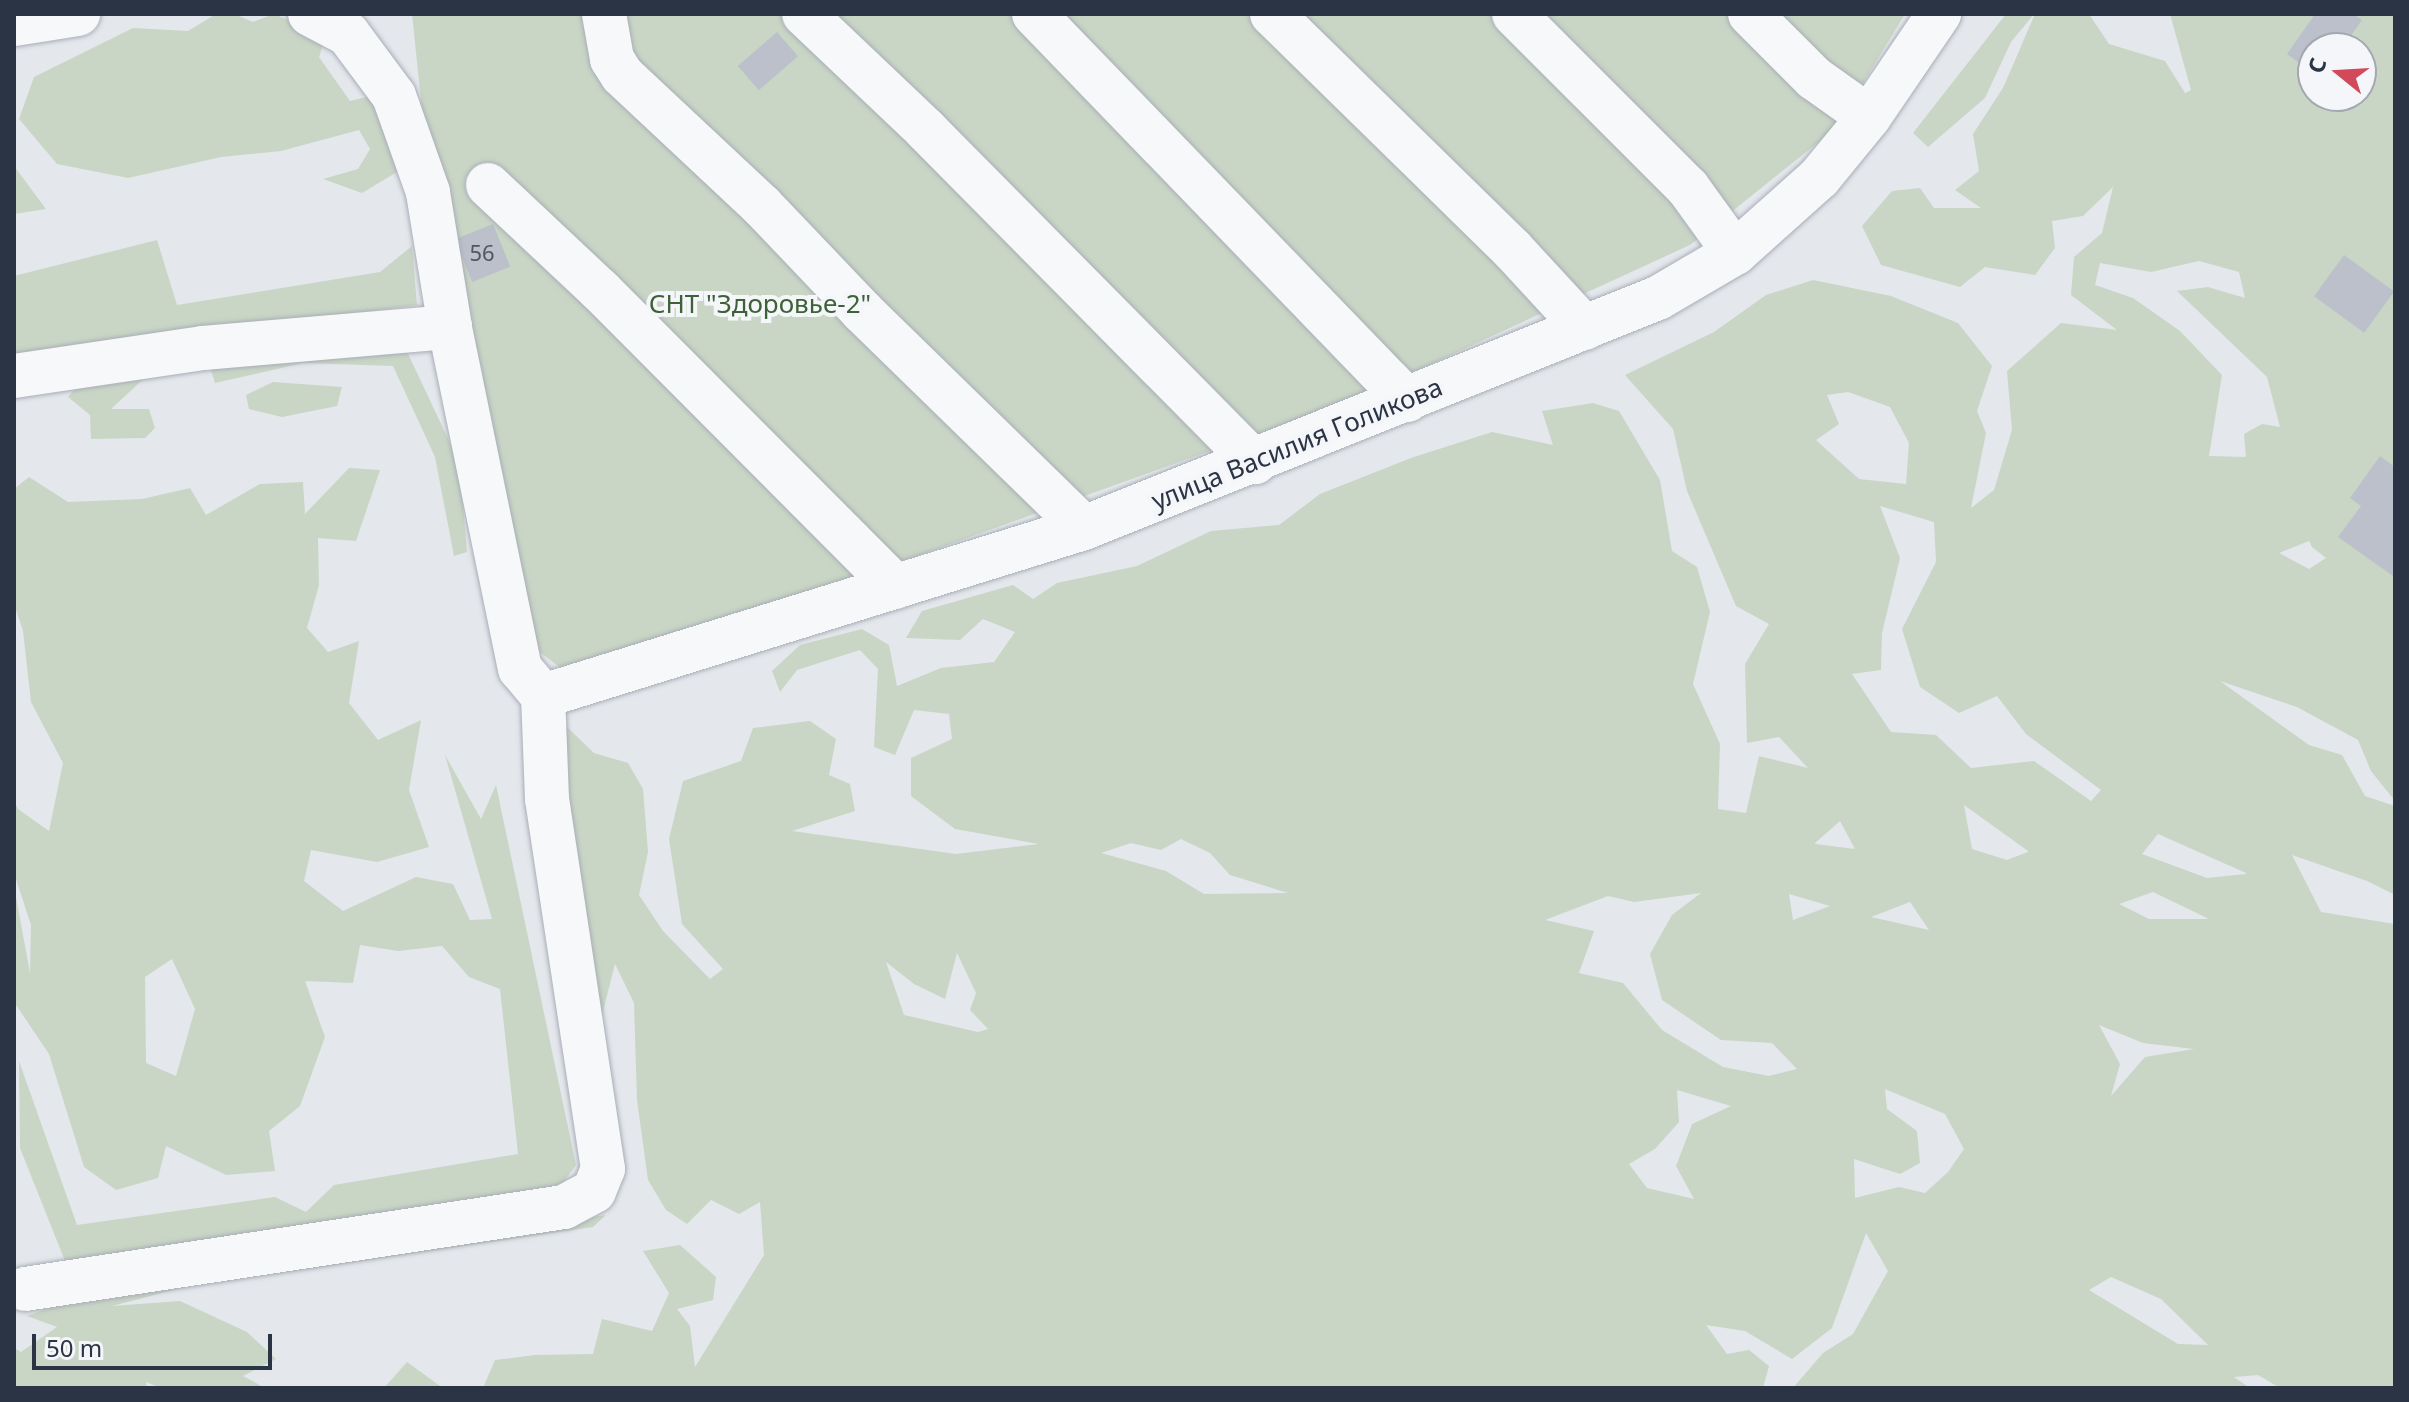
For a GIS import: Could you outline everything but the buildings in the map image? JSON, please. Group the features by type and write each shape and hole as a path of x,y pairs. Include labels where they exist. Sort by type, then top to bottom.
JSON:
{"street":[{"path":"14,24 78,14"},
{"path":"25,1289 564,1207 594,1191 603,1169 547,799 543,696 520,669 450,327 428,192 394,96 348,34 310,14"},
{"path":"604,14 612,59 622,75 762,206 862,311 1084,528"},
{"path":"804,14 925,129 1255,462"},
{"path":"1034,14 1407,400"},
{"path":"1272,14 1513,250 1585,328"},
{"path":"1514,14 1688,188 1735,253"},
{"path":"1750,14 1814,78 1869,117"},
{"name":"улица Василия Голикова","path":"543,696 1084,528 1658,298 1735,253 1819,178 1869,117 1939,14"},
{"path":"488,185 600,290 896,587"},
{"path":"14,376 203,348 450,327"}],"green space":[{"path":"216,14 234,14 253,22 274,14 326,36 319,57 350,101 371,96 386,114 397,172 362,193 323,179 358,169 370,149 359,130 281,151 221,157 128,178 57,164 19,119 34,77 133,28 188,31"},
{"name":"СНТ \"Здоровье-2\"","path":"412,14 1905,14 1835,129 1690,245 1355,399 638,656 561,668 533,647 422,110"},
{"path":"2006,14 2034,14 2011,42 1985,98 1928,147 1913,133"},
{"path":"2035,14 2089,14 2109,44 2165,61 2185,93 2191,90 2170,14 2395,14 2395,801 2371,771 2358,740 2297,707 2220,681 2309,745 2342,755 2365,796 2395,806 2395,895 2367,881 2292,855 2321,912 2395,924 2395,1388 2280,1388 2258,1375 2234,1377 2250,1388 1793,1388 1823,1353 1853,1334 1888,1271 1866,1233 1832,1328 1792,1359 1745,1331 1706,1325 1727,1354 1749,1350 1769,1366 1763,1388 483,1388 495,1360 535,1355 593,1354 602,1319 652,1331 669,1293 643,1251 680,1245 716,1277 713,1300 677,1309 690,1326 695,1367 764,1255 760,1202 739,1214 711,1200 687,1224 666,1210 648,1180 637,1100 634,1003 615,964 599,1027 557,755 566,726 594,753 628,763 643,789 648,852 639,895 663,931 710,979 723,969 682,924 669,839 683,781 741,761 753,728 810,721 836,739 829,775 850,784 855,811 792,831 956,854 1039,844 955,829 911,796 911,758 952,739 949,714 914,710 895,755 874,747 878,669 860,650 797,670 780,692 772,671 800,645 862,629 889,645 897,686 941,668 994,662 1015,632 983,619 960,640 906,638 922,611 1013,585 1033,599 1057,583 1137,566 1211,531 1279,525 1320,494 1411,458 1492,432 1553,445 1542,411 1593,403 1619,411 1660,480 1672,551 1697,567 1710,612 1693,684 1720,744 1718,809 1746,813 1759,756 1808,768 1779,737 1747,743 1745,664 1769,624 1736,606 1687,491 1673,429 1625,375 1714,332 1766,295 1813,280 1891,296 1958,323 1992,366 1977,411 1986,433 1971,508 1994,490 2012,430 2007,371 2061,323 2117,330 2071,295 2074,257 2102,233 2113,187 2083,216 2052,221 2055,248 2035,275 1985,267 1960,287 1881,265 1862,226 1892,191 1920,188 1934,208 1981,208 1955,190 1979,171 1973,134 2003,88","holes":["2199,261 2239,272 2245,298 2208,287 2177,291 2267,377 2280,427 2262,424 2244,434 2246,457 2209,456 2222,375 2180,331 2133,298 2095,285 2100,263 2151,272","1848,392 1890,407 1909,443 1906,484 1859,479 1816,440 1839,424 1827,395","1880,506 1934,522 1936,562 1902,629 1920,687 1959,713 1997,696 2026,734 2101,790 2091,801 2034,761 1971,768 1936,735 1891,732 1852,674 1881,670 1882,633 1900,558","2309,541 2326,558 2309,569 2279,553","1964,805 2028,851 2007,860 1972,849","1840,821 1855,849 1815,844","2158,834 2246,873 2207,878 2142,854","1181,839 1210,853 1230,875 1288,893 1204,894 1166,871 1101,853 1131,843 1161,850","2153,892 2208,919 2149,919 2119,904","1701,893 1672,915 1650,954 1662,1000 1721,1040 1772,1043 1797,1069 1769,1076 1723,1067 1662,1030 1623,983 1579,973 1594,931 1545,920 1608,896 1634,902","1789,894 1830,906 1793,920","1910,902 1929,930 1871,917","957,953 976,993 970,1010 988,1029 978,1032 904,1015 886,962 914,984 945,999","2099,1025 2143,1043 2194,1049 2145,1057 2111,1096 2120,1064","1885,1089 1945,1114 1964,1149 1948,1172 1925,1193 1899,1187 1855,1198 1854,1159 1900,1174 1920,1163 1917,1131 1887,1109","1677,1090 1731,1106 1692,1124 1676,1166 1694,1199 1647,1188 1629,1164 1655,1149 1679,1122","2111,1277 2161,1299 2208,1345 2178,1344 2089,1290"]},
{"path":"14,166 46,209 14,214"},
{"path":"157,240 177,305 380,272 412,246 417,305 14,360 14,276"},
{"path":"402,341 459,462 467,552 454,556 435,457 393,366 303,363 215,383 208,360"},
{"path":"150,373 111,409 149,409 155,428 145,438 91,439 90,415 68,397 81,382"},
{"path":"273,382 342,387 337,406 282,417 249,409 246,395"},
{"path":"349,468 380,470 356,541 318,538 319,585 307,628 328,652 359,641 349,703 378,740 421,720 409,790 429,847 377,862 311,850 304,881 343,911 416,877 453,884 470,920 492,919 445,755 481,819 496,785 576,1165 554,1195 65,1261 20,1148 19,1061 77,1225 275,1197 306,1212 334,1185 518,1154 500,989 469,977 442,946 398,951 360,945 353,983 305,981 325,1037 300,1106 269,1131 275,1171 226,1175 166,1146 158,1178 116,1190 84,1167 49,1054 14,1002 14,886 30,973 31,925 14,873 14,801 18,809 49,831 63,763 31,702 23,631 14,604 14,489 29,477 68,502 142,499 190,488 206,515 260,484 303,482 305,514","holes":["172,959 195,1009 176,1076 146,1063 145,977"]},
{"path":"606,1215 593,1227 185,1287 112,1306 180,1301 247,1332 276,1359 243,1376 265,1388 161,1388 146,1382 147,1388 14,1388 14,1348 21,1352 57,1327 27,1316 91,1292"},
{"path":"407,1362 443,1388 384,1388"}]}
